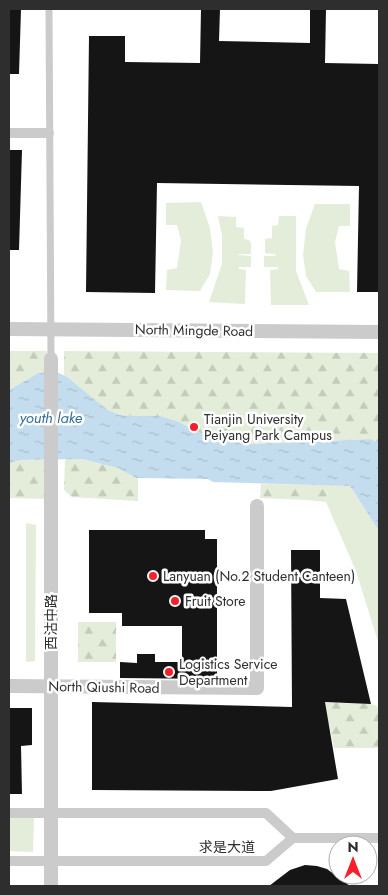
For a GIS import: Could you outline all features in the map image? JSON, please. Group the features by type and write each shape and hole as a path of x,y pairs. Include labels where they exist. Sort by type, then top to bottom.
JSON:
{"street":[{"path":"9,133 49,133"},
{"name":"North Mingde Road","path":"9,329 379,332"},
{"name":"西沽中路","path":"51,359 51,886"},
{"name":"North Qiushi Road","path":"9,686 257,688 257,506"},
{"path":"9,813 266,813 293,838 379,838"},
{"name":"求是大道","path":"9,861 266,861 293,838"}],"lane":[{"path":"49,9 51,359"}],"green space":[{"path":"201,202 210,228 213,253 210,274 200,291 166,290 167,270 177,268 181,241 177,225 166,225 166,203"},
{"path":"315,204 350,204 350,226 339,226 335,242 339,269 349,271 350,292 316,292 306,276 303,255 306,229"},
{"path":"218,216 236,217 236,227 244,228 244,239 249,240 251,243 251,254 239,254 251,256 251,267 239,267 239,269 246,270 245,304 209,302 222,264 222,235"},
{"path":"279,216 296,216 296,271 309,305 271,305 270,270 278,269 278,267 264,267 264,256 275,256 276,254 265,253 265,239 272,238 272,226 278,225"},
{"path":"9,351 47,351 46,373 38,373 9,390"},
{"path":"64,351 379,353 379,443 369,439 253,444 204,435 177,421 160,416 120,415 108,410 64,375"},
{"path":"65,459 82,459 118,468 138,478 138,501 72,497 64,490"},
{"path":"20,460 48,460 48,499 9,498 9,464"},
{"path":"261,484 329,485 326,502 260,498"},
{"path":"329,485 350,486 379,531 379,645 356,571 326,502"},
{"path":"26,523 36,525 35,661 26,662"},
{"path":"78,622 116,622 116,662 78,662"},
{"path":"316,702 371,704 377,706 379,714 379,748 334,748 329,723 319,725"},
{"path":"9,817 34,817 33,852 9,851"}],"water":[{"name":"youth lake","path":"57,372 67,377 108,410 120,415 160,416 177,421 204,435 229,441 253,444 370,439 379,443 379,531 350,486 213,482 208,479 136,478 118,468 82,459 20,460 9,464 9,390 38,373"}],"building":[{"path":"9,9 21,9 19,74 9,74"},
{"path":"201,9 220,9 219,41 310,43 310,9 326,9 325,63 379,64 379,292 357,292 359,186 157,183 155,293 86,292 89,36 125,36 125,62 200,63"},
{"path":"9,150 22,150 19,250 9,250"},
{"name":"Lanyuan (No.2 Student Canteen)","path":"89,530 205,530 205,539 217,539 217,679 120,678 120,662 137,663 137,654 155,654 155,662 182,662 182,626 122,626 122,613 89,613"},
{"path":"291,550 320,550 320,598 346,599 371,704 325,702 338,779 271,791 92,790 92,702 292,707"},
{"path":"9,708 32,708 32,745 21,746 22,794 9,794"},
{"path":"305,865 317,866 328,870 328,885 350,886 269,886 290,870"}],"place":[{"name":"Tianjin University Peiyang Park Campus","path":"194,427"},
{"name":"Lanyuan (No.2 Student Canteen)","path":"153,576"},
{"name":"Fruit Store","path":"175,601"},
{"name":"Logistics Service Department","path":"169,672"}]}
